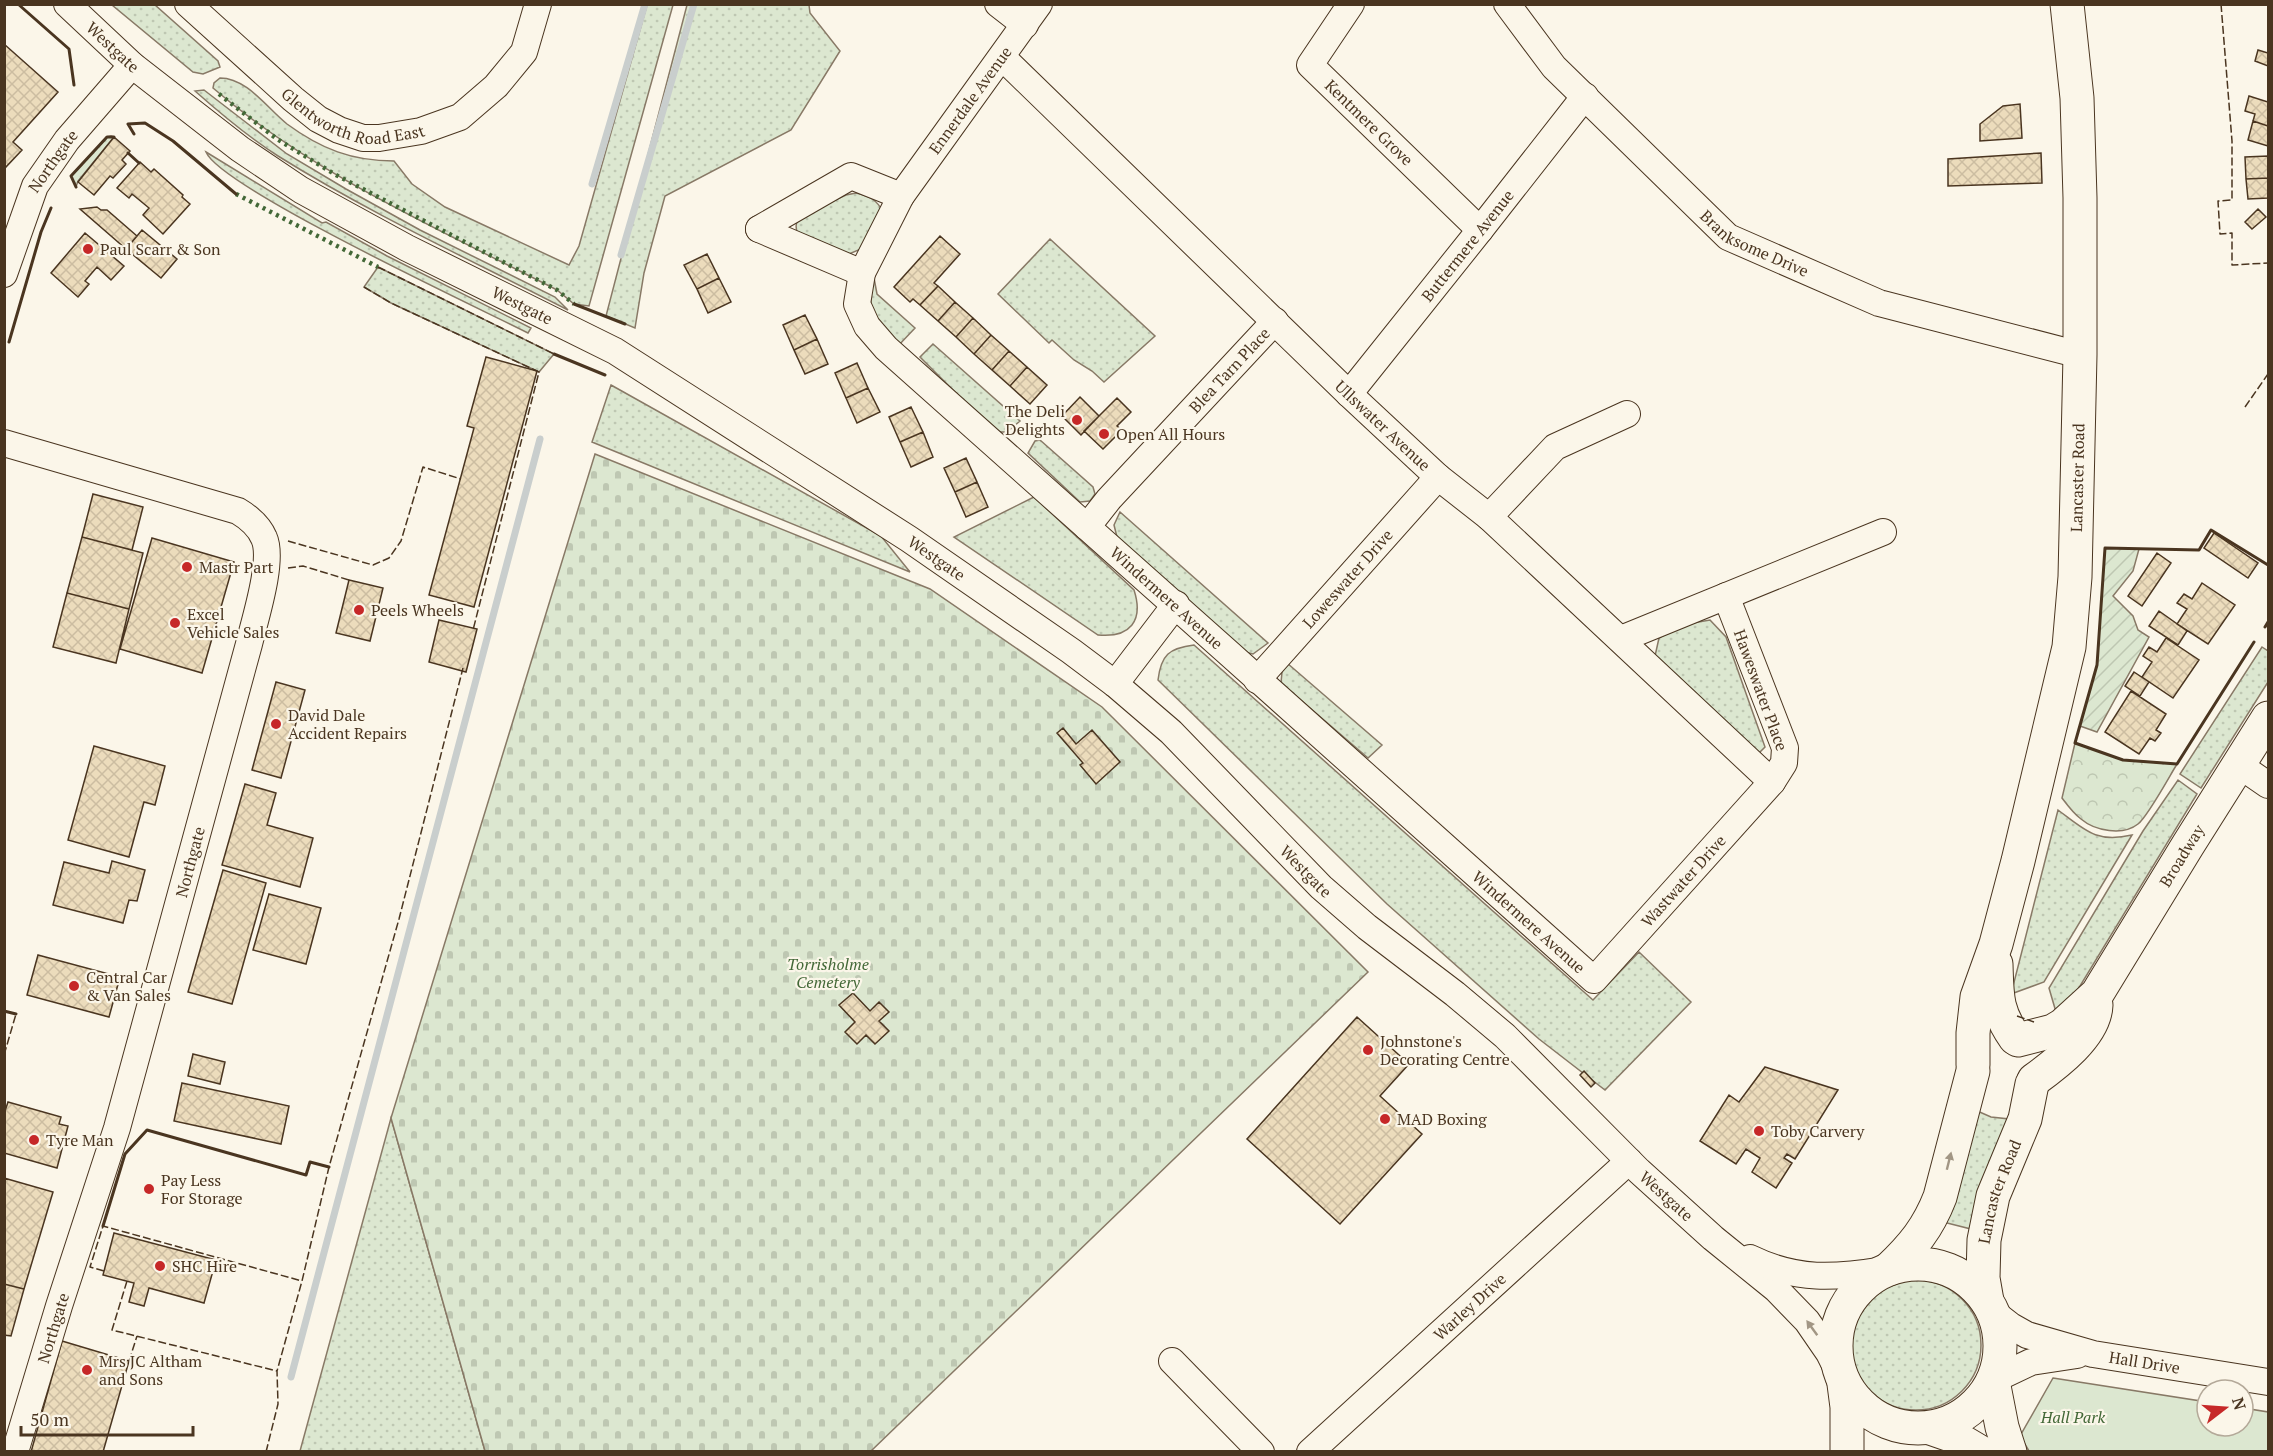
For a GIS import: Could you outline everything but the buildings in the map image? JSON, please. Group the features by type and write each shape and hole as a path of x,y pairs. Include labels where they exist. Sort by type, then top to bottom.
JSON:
{"main road":[{"name":"Lancaster Road","path":"1887,1269 1908,1251 1932,1217 1940,1197 1973,1068 1974,1010 1996,944 2069,647 2074,577 2080,355 2080,198 2077,98 2067,4"},
{"name":"Broadway","path":"2017,1039 2053,1031 2063,1025 2097,994 2268,718"},
{"name":"Lancaster Road","path":"1996,944 1998,1006 2003,1020 2017,1039"},
{"name":"Broadway","path":"2033,1082 2067,1056 2078,1042 2096,1011 2097,994"},
{"path":"1998,1037 2017,1039 2027,1045 2034,1056 2036,1067 2033,1082 2020,1096 2013,1099 1999,1099 1984,1093 1975,1079 1973,1068 1975,1057 1984,1044 1998,1037"},
{"name":"Lancaster Road","path":"1990,1306 1983,1278 1984,1240 2000,1178 2025,1119 2033,1082"},
{"path":"1846,1452 1847,1407 1836,1350 1838,1324 1849,1300 1866,1282 1887,1269 1911,1264 1936,1265 1956,1273 1973,1284 1990,1306 2000,1338 1998,1365 1993,1380 1980,1401 1969,1411 1951,1422 1928,1428 1891,1452"},
{"path":"1993,1380 1999,1416 2010,1452"},
{"path":"1843,1381 1858,1403 1875,1417 1896,1426 1928,1428 1953,1436 1980,1452"}],"street":[{"name":"Westgate","path":"67,4 132,65 240,149 301,190 407,248 615,351 909,539 1115,684 1178,739 1321,887 1367,927 1455,994 1505,1036 1629,1161 1713,1238 1776,1289 1807,1321 1829,1353 1843,1381"},
{"name":"Glentworth Road East","path":"188,4 292,99 318,119 339,130 363,138 396,137 421,132 460,117 496,86 524,51 538,4"},
{"path":"998,4 1032,15"},
{"name":"Kentmere Grove","path":"1352,4 1310,65 1480,230"},
{"name":"Branksome Drive","path":"1507,4 1554,67 1728,237 1879,303 2080,355"},
{"name":"Ennerdale Avenue","path":"862,273 901,196 1032,15"},
{"name":"Ullswater Avenue","path":"1002,57 1349,394 1438,477 1489,517 1622,639 1772,782"},
{"name":"Northgate","path":"4,274 39,180 67,140 132,65"},
{"name":"Buttermere Avenue","path":"1349,394 1585,96"},
{"path":"862,273 759,229 851,176 901,196"},
{"name":"Windermere Avenue","path":"862,273 857,304 867,326 886,348 1176,604 1257,680 1594,980"},
{"name":"Blea Tarn Place","path":"1087,527 1109,499 1275,321"},
{"path":"1489,517 1555,447 1627,414"},
{"name":"Northgate","path":"4,443 238,511 256,526 264,538 268,553 263,586 249,644 117,1128 59,1306 15,1452"},
{"name":"Loweswater Drive","path":"1257,680 1438,477"},
{"path":"1622,639 1883,532"},
{"name":"Haweswater Place","path":"1726,596 1785,748 1784,763 1772,782"},
{"path":"1115,684 1176,604"},
{"path":"2239,765 2268,785"},
{"name":"Wastwater Drive","path":"1594,980 1772,782"},
{"name":"Warley Drive","path":"1310,1452 1629,1161"},
{"name":"Westgate","path":"1713,1238 1761,1263 1783,1271 1808,1276 1846,1277 1887,1269"},
{"name":"Hall Drive","path":"1990,1306 2011,1326 2027,1335 2093,1354 2268,1382"},
{"name":"Hall Drive","path":"1993,1380 2031,1362 2093,1354"},
{"path":"1172,1361 1261,1452"}],"green space":[{"path":"112,5 155,5 218,61 220,67 203,74 193,72"},
{"path":"647,5 673,5 589,306 574,304 557,290 335,174 293,148 213,88 214,83 220,78 239,83 248,88 287,124 312,140 351,156 394,161 412,184 445,207 569,265 579,246"},
{"path":"687,5 809,5 810,13 840,51 791,130 665,196 644,273 635,328 606,316"},
{"path":"204,90 287,154 420,230 555,297 568,310 385,217 278,156 235,125 195,91"},
{"path":"107,137 114,137 78,181 76,187 71,176"},
{"path":"206,152 322,223 326,222 387,256 531,328 528,333 354,247 256,192 222,169"},
{"path":"856,193 873,199 884,213 861,249 849,254 798,236 796,225 802,215 846,195"},
{"path":"1050,239 1155,336 1104,382 1052,340 1049,343 998,294"},
{"path":"378,267 554,354 539,372 391,303 364,287"},
{"path":"874,278 877,294 915,328 898,346 874,316 871,289"},
{"path":"933,344 1020,421 1007,432 997,432 985,422 920,357"},
{"path":"611,385 881,536 910,572 592,442"},
{"path":"1040,440 1093,487 1095,494 1090,501 1080,502 1028,453 1035,441"},
{"name":"Torrisholme Cemetery","path":"595,454 930,589 1102,707 1368,972 871,1451 485,1451 391,1118"},
{"path":"1034,497 1134,590 1137,611 1132,625 1126,630 1119,634 1098,635 954,537"},
{"path":"1120,512 1268,643 1253,654 1241,651 1117,537 1114,525"},
{"path":"2105,548 2139,549 2133,571 2113,596 2133,616 2138,630 2149,637 2097,732 2080,726 2097,665"},
{"path":"1710,620 1726,637 1765,747 1758,754 1655,656 1659,638 1681,625"},
{"path":"1194,645 1593,1000 1639,952 1691,1002 1605,1090 1539,1039 1387,904 1158,680 1161,664 1168,654 1178,648"},
{"path":"2262,647 2268,651 2268,682 2201,788 2180,774"},
{"path":"1287,663 1382,745 1368,758 1281,683 1282,672"},
{"path":"2075,743 2123,760 2177,764 2153,805 2138,824 2125,830 2109,831 2094,827 2081,819 2062,798"},
{"path":"2178,780 2197,794 2077,991 2056,1012 2049,988 2143,831"},
{"path":"2058,810 2084,829 2100,836 2132,835 2044,982 2011,994"},
{"path":"1975,1110 1991,1117 2009,1119 1971,1229 1943,1222"},
{"path":"391,1118 485,1451 300,1451"},
{"path":"1916,1280 1941,1285 1962,1299 1976,1320 1981,1345 1976,1370 1962,1391 1941,1405 1916,1410 1891,1405 1870,1391 1856,1370 1851,1345 1856,1320 1870,1299 1891,1285"},
{"name":"Hall Park","path":"2053,1378 2195,1400 2195,1438 2255,1438 2255,1410 2268,1412 2268,1451 2029,1451 2020,1436"}],"waterway":[{"path":"592,184 645,4"},
{"path":"621,255 694,4"},
{"path":"291,1377 540,439"}],"hedge":[{"path":"219,94 277,139 336,175 557,290 574,304"},
{"path":"236,194 378,267"}],"fence":[{"path":"2221,4 2232,141 2232,200 2218,201 2220,234 2232,233 2232,265 2268,263"},
{"path":"378,267 554,354"},
{"path":"364,287 391,303 539,372 473,630"},
{"path":"2245,407 2268,374"},
{"path":"288,541 373,565 389,558 401,541 423,467 461,479"},
{"path":"288,568 303,566 349,580"},
{"path":"266,1452 278,1404 277,1371 302,1281 329,1167 399,919 463,668"},
{"path":"4,1055 16,1014"},
{"path":"2017,1016 2034,1022"},
{"path":"104,1271 90,1267 103,1226 302,1281"},
{"path":"127,1281 112,1330 277,1371"},
{"path":"129,1361 137,1336"}],"wall":[{"path":"18,4 69,49 74,85"},
{"path":"134,134 128,124 145,123 173,141 236,194"},
{"path":"76,187 71,176 107,137 114,137"},
{"path":"128,153 139,163"},
{"path":"9,342 41,232 51,208"},
{"path":"574,304 625,324"},
{"path":"554,354 605,375"},
{"path":"2254,642 2177,764 2123,760 2075,743 2097,665 2105,548 2199,550 2211,530 2268,565"},
{"path":"2265,627 2268,622"},
{"path":"4,1011 16,1014"},
{"path":"103,1226 125,1154 147,1130 306,1175 310,1162 329,1167"}],"place":[{"name":"Paul Scarr & Son","path":"88,249"},
{"name":"The Deli Delights","path":"1077,420"},
{"name":"Open All Hours","path":"1104,434"},
{"name":"Mastr Part","path":"187,567"},
{"name":"Peels Wheels","path":"359,610"},
{"name":"Excel Vehicle Sales","path":"175,623"},
{"name":"David Dale Accident Repairs","path":"276,724"},
{"name":"Central Car & Van Sales","path":"74,986"},
{"name":"Johnstone's Decorating Centre","path":"1368,1050"},
{"name":"MAD Boxing","path":"1385,1119"},
{"name":"Toby Carvery","path":"1759,1131"},
{"name":"Tyre Man","path":"34,1140"},
{"name":"Pay Less For Storage","path":"149,1189"},
{"name":"SHC Hire","path":"160,1266"},
{"name":"Mrs JC Altham and Sons","path":"87,1370"}]}
